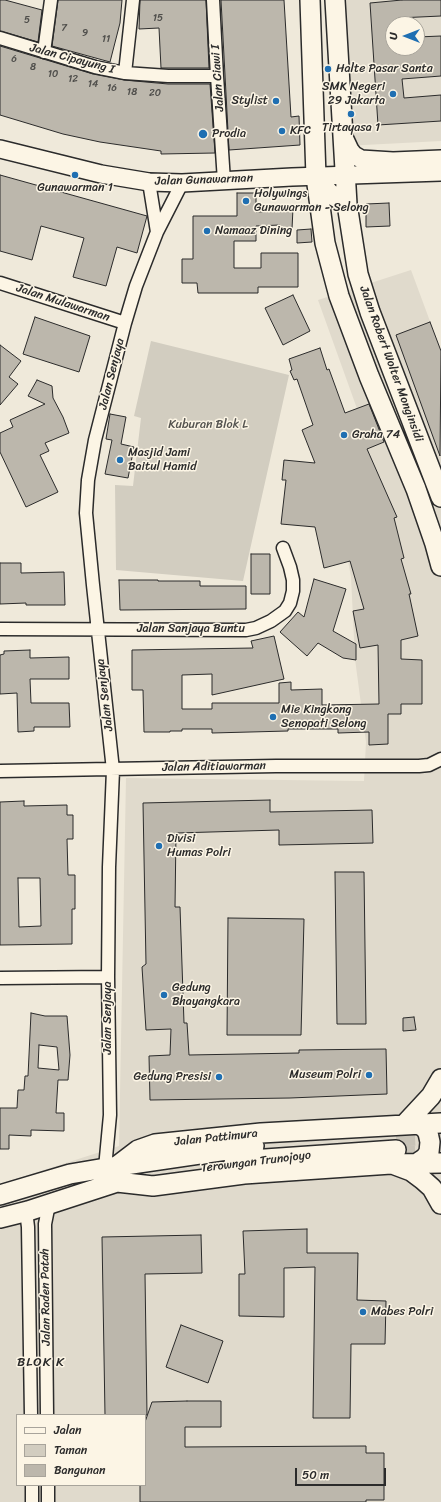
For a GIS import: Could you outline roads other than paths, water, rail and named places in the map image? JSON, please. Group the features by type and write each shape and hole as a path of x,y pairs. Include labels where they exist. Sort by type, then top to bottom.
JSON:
{"main road":[{"name":"Jalan Robert Wolter Monginsidi","path":"310,0 316,177 326,243 339,296 369,376 416,489 441,566"},
{"name":"Jalan Robert Wolter Monginsidi","path":"335,0 347,204 358,274 370,312 441,497"},
{"path":"342,131 350,150 354,155 361,159 393,161 441,159"},
{"name":"Jalan Gunawarman","path":"0,149 101,174 149,182 182,183 441,172"},
{"path":"316,177 329,193 347,204"},
{"path":"416,489 434,477"},
{"path":"401,1140 441,1080"},
{"name":"Jalan Pattimura","path":"0,1195 70,1174 113,1172 153,1186 244,1174 401,1140 441,1123"},
{"path":"401,1140 425,1128 430,1142 429,1152 425,1158 419,1162"},
{"name":"Jalan Pattimura","path":"0,1218 49,1204 113,1172 138,1150 155,1144 261,1133 354,1129 401,1140 419,1162 441,1163"},
{"path":"401,1140 410,1171 432,1188 441,1204"}],"street":[{"path":"44,52 51,0"},
{"path":"125,72 133,0"},
{"name":"Jalan Ciawi I","path":"213,0 224,181"},
{"name":"Jalan Cipayung I","path":"0,38 94,67 125,72 168,76 217,76"},
{"path":"149,182 157,232"},
{"name":"Jalan Senjaya","path":"113,1172 110,1115 108,977 109,866 113,770 86,513 88,480 95,440 136,286 157,232 182,183"},
{"name":"Jalan Mulawarman","path":"0,283 125,323"},
{"name":"Jalan Sanjaya Buntu","path":"0,630 246,630 261,626 285,611 290,603 293,591 293,580 284,548"},
{"name":"Jalan Aditiawarman","path":"429,765 441,759"},
{"name":"Jalan Aditiawarman","path":"0,771 276,766 429,765 441,768"},
{"path":"0,978 108,977"},
{"name":"Jalan Raden Patah","path":"47,1414 45,1224 49,1204"},
{"name":"Jalan Raden Patah","path":"26,1211 28,1227 31,1414"},
{"path":"32,1486 32,1502"},
{"path":"48,1486 48,1502"}],"tunnel":[{"path":"396,1137 441,1135"},
{"path":"396,1150 441,1148"}],"place":[{"name":"Halte Pasar Santa","path":"328,69"},
{"name":"SMK Negeri 29 Jakarta","path":"393,94"},
{"name":"Stylist","path":"276,101"},
{"name":"Tirtayasa 1","path":"351,114"},
{"name":"KFC","path":"282,131"},
{"name":"Prodia","path":"203,134"},
{"name":"Gunawarman 1","path":"75,175"},
{"name":"Holywings Gunawarman - Selong","path":"246,201"},
{"name":"Namaaz Dining","path":"207,231"},
{"name":"Graha 74","path":"344,435"},
{"name":"Masjid Jami Baitul Hamid","path":"120,460"},
{"name":"Mie Kingkong Senopati Selong","path":"273,717"},
{"name":"Divisi Humas Polri","path":"159,846"},
{"name":"Gedung Bhayangkara","path":"164,995"},
{"name":"Museum Polri","path":"369,1075"},
{"name":"Gedung Presisi","path":"219,1077"},
{"name":"Mabes Polri","path":"363,1312"}],"district":[{"name":"BLOK K","path":"41,1363"}],"park label":[{"name":"Kuburan Blok L","path":"208,425"}]}
